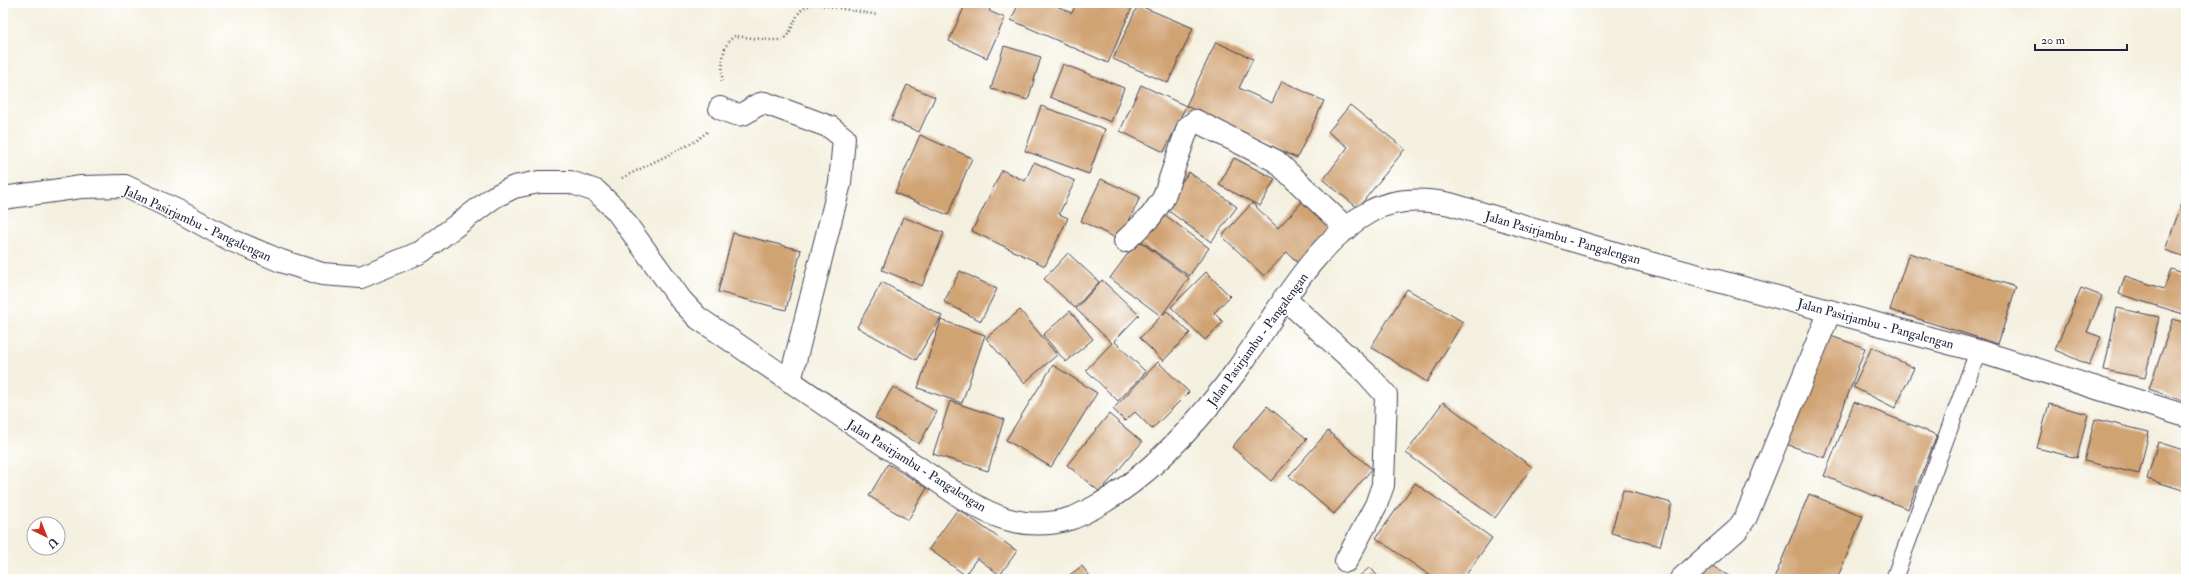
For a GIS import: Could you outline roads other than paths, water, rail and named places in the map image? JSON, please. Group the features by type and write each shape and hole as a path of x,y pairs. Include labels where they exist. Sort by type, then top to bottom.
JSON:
{"main road":[{"path":"720,108 736,116 746,114 760,104 765,103 830,127 844,138 840,183 790,381"},
{"path":"1125,241 1152,216 1163,199 1188,126 1196,121 1276,162 1347,229"},
{"name":"Jalan Pasirjambu - Pangalengan","path":"3,198 81,187 125,186 180,212 231,240 280,261 322,274 361,277 421,252 494,197 514,187 539,182 570,182 596,191 616,210 681,300 698,318 852,424 977,506 1005,518 1038,524 1073,518 1104,502 1137,478 1176,442 1222,390 1284,298 1308,268 1347,229 1372,210 1390,204 1426,200 1450,204 1632,258 1978,351 2186,416"},
{"path":"1284,298 1366,374 1386,395 1383,485 1379,499 1346,560"},
{"path":"1680,579 1737,530 1746,517 1830,311"}],"lane":[{"path":"1894,579 1978,351"}]}
